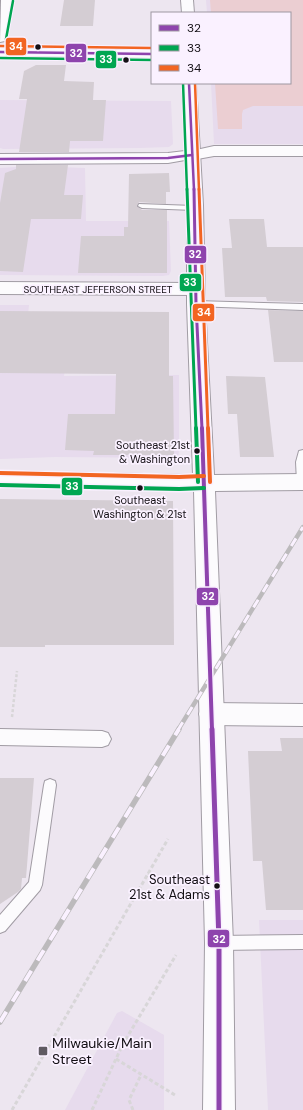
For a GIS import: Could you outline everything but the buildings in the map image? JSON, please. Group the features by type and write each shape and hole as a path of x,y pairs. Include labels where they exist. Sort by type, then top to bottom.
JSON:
{"street":[{"path":"0,38 7,0"},
{"path":"187,0 188,12"},
{"path":"0,52 151,54"},
{"path":"189,84 219,943 219,1110"},
{"path":"0,159 168,158 214,151 303,151"},
{"name":"SOUTHEAST JEFFERSON STREET","path":"0,288 196,296"},
{"path":"0,479 156,483 303,482"},
{"path":"211,714 303,715"},
{"path":"5,737 102,740"}],"lane":[{"path":"142,206 194,208"},
{"path":"196,296 303,306"},
{"path":"303,454 301,462 303,482"},
{"path":"0,926 35,885 50,785"},
{"path":"219,943 303,942"}],"path":[{"path":"5,737 17,671"},
{"path":"12,1110 168,839"},
{"path":"148,873 156,877"},
{"path":"92,1110 116,1059 137,1020 176,955"},
{"path":"116,1059 175,1095"},
{"path":"133,1110 129,1100 141,1075"}],"shaded area":[{"path":"206,0 303,0 303,144 214,144 211,84 291,84 291,12 207,12"},
{"path":"210,0 303,0 303,106 253,106 243,110 242,129 218,129 215,84 291,84 291,12 211,12"},
{"path":"0,100 171,101 173,144 169,147 140,148 3,149 0,148"},
{"path":"30,166 85,168 86,221 169,221 171,271 169,275 0,275 0,168"},
{"path":"0,305 29,305 25,344 69,345 64,376 179,375 178,458 55,457 0,459"},
{"path":"259,920 303,920 303,1110 268,1110"},
{"path":"122,1011 164,1035 164,1110 65,1110 117,1013"}],"railway":[{"path":"178,730 303,527"},
{"path":"0,1022 179,729"}],"transit line":[{"name":"33","path":"6,39 13,1"},
{"name":"34","path":"0,46 151,48"},
{"name":"32","path":"0,52 151,54"},
{"name":"33","path":"0,58 151,60"},
{"name":"33","path":"183,84 198,482"},
{"name":"32","path":"189,84 195,205 196,304 205,505 219,943 219,1110"},
{"name":"34","path":"195,84 210,482"},
{"name":"32","path":"0,159 168,158 192,155"},
{"name":"34","path":"0,473 179,477 204,476"},
{"name":"33","path":"0,485 179,489 204,488"}],"place":[{"name":"Southeast 21st & Washington","path":"197,451"},
{"name":"Southeast Washington & 21st","path":"140,488"},
{"name":"Southeast 21st & Adams","path":"217,886"},
{"name":"Milwaukie/Main Street","path":"43,1051"}]}
